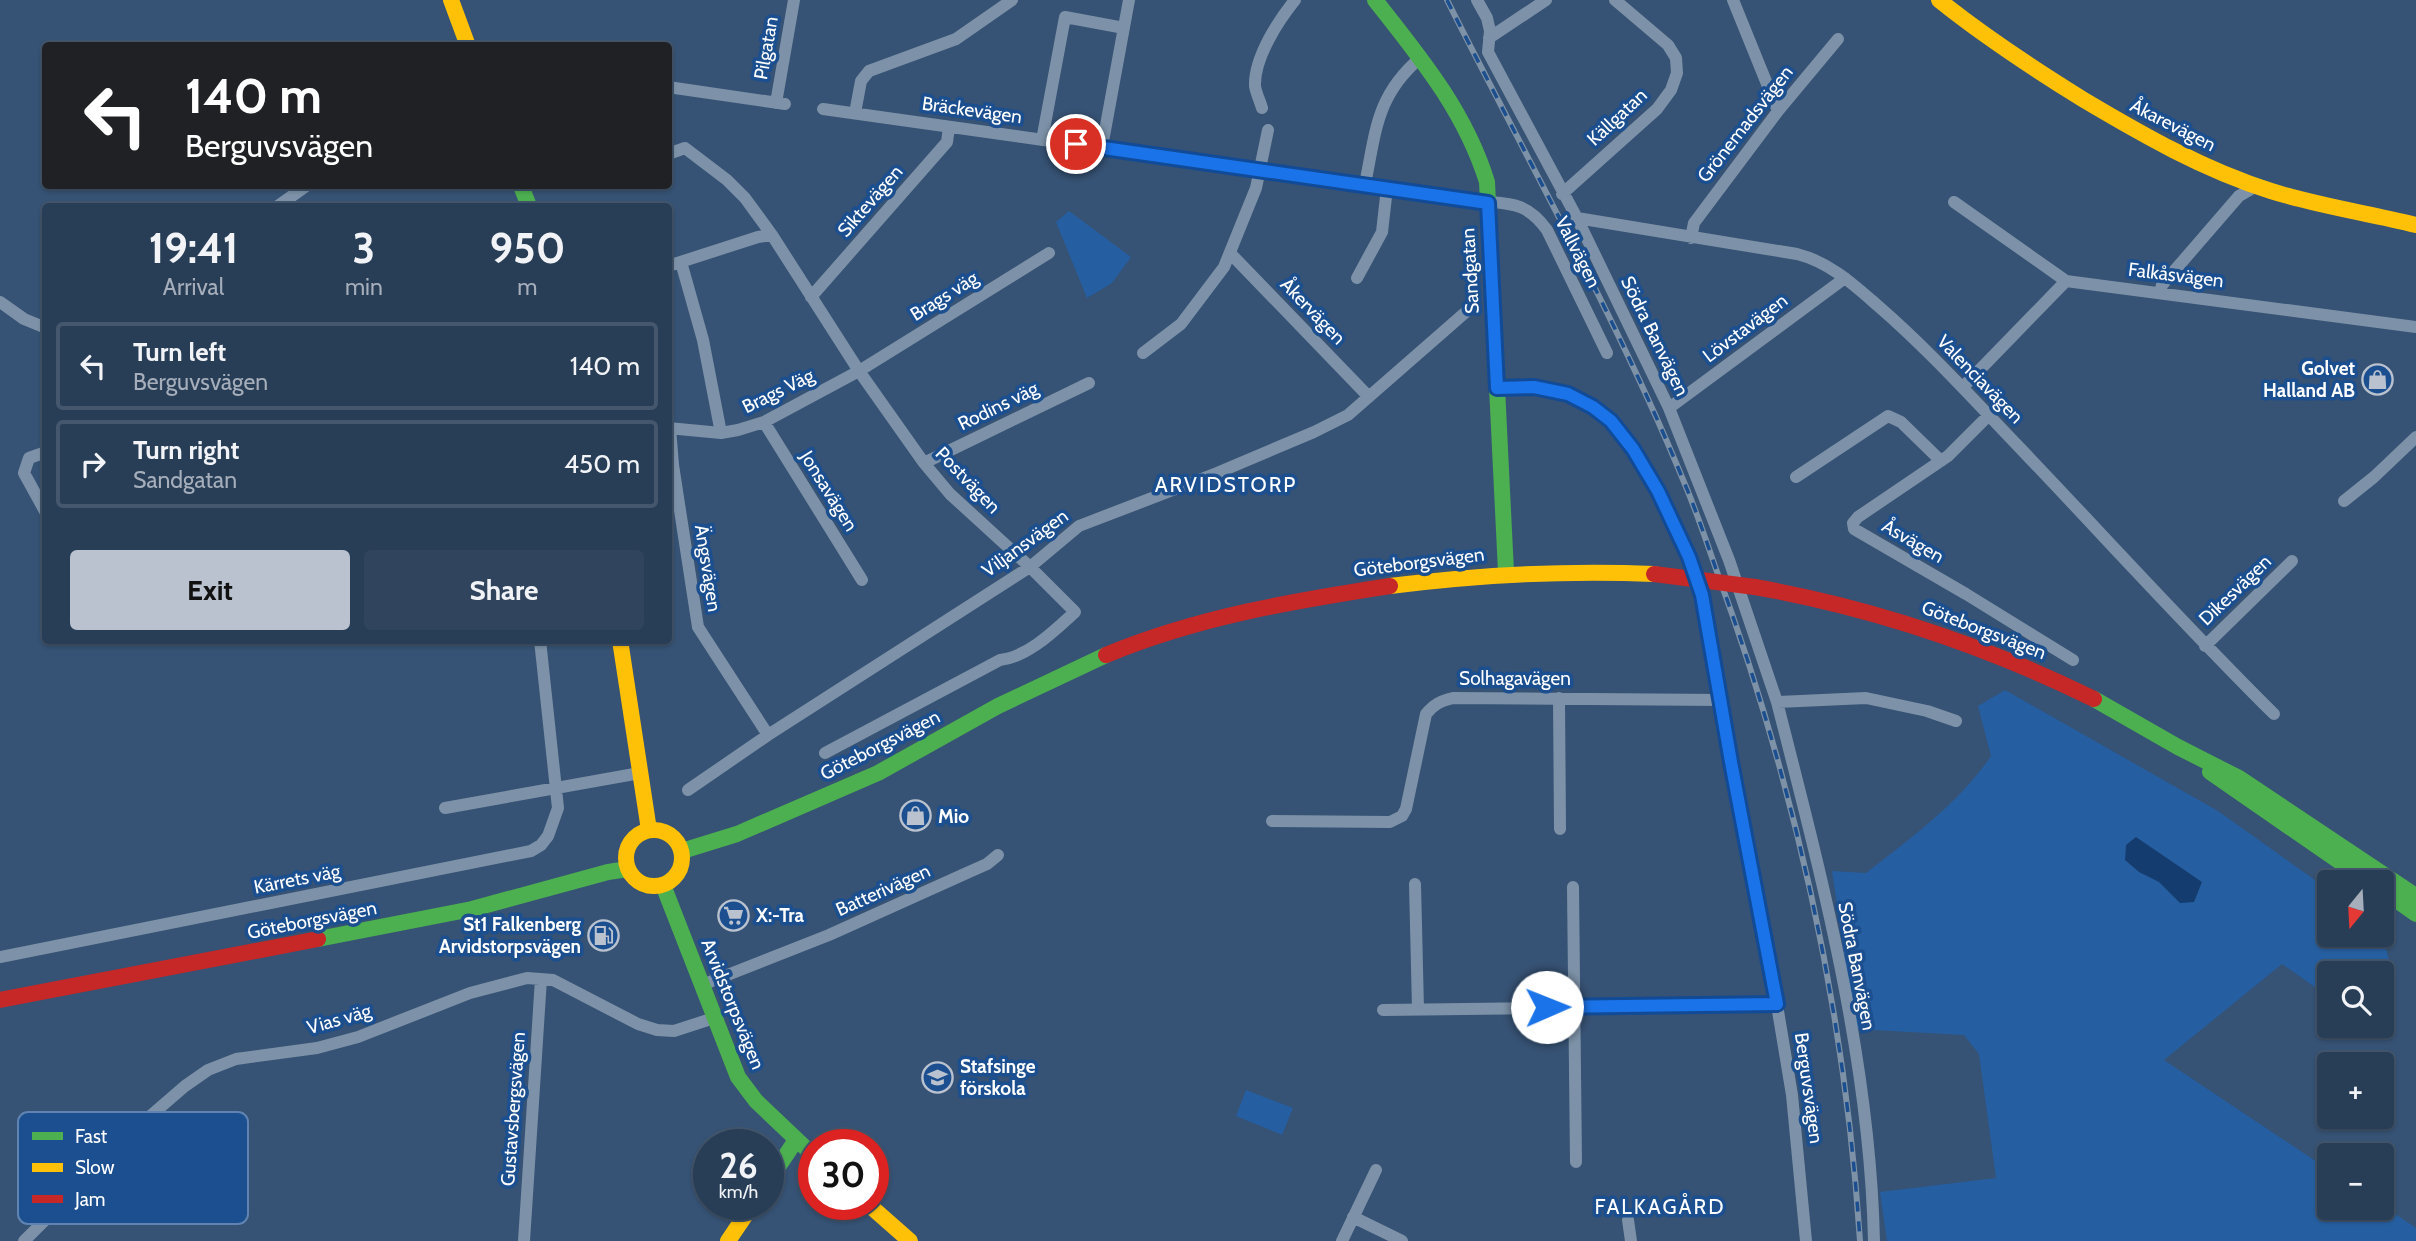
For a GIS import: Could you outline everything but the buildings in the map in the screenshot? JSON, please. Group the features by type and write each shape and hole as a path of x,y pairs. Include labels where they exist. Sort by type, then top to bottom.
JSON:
{"main road":[{"path":"451,0 467,42"},
{"name":"Sandgatan","path":"1376,0 1459,113 1476,145 1487,182 1506,572"},
{"name":"Åkarevägen","path":"1939,0 1974,29 2125,125 2206,167 2270,191 2416,225"},
{"name":"Göteborgsvägen","path":"681,851 710,845 878,772 998,706 1139,642 1248,610 1365,588 1506,572 1601,571 1654,574 1755,587 1840,602 1965,643 2051,678 2116,710 2180,748 2238,777 2416,896"},
{"path":"621,644 649,830"},
{"name":"Göteborgsvägen","path":"2180,748 2221,781 2351,870"},
{"path":"649,830 667,833 678,842 681,851 679,872 663,885 642,884 628,869 628,846 635,837 649,830"},
{"name":"Göteborgsvägen","path":"0,1000 459,912 628,869"},
{"name":"Arvidstorpsvägen","path":"663,885 734,1067 746,1089 796,1140"},
{"path":"2394,898 2416,914"},
{"path":"784,1158 796,1140"},
{"path":"728,1241 742,1220"},
{"path":"886,1220 910,1241"}],"street":[{"name":"Pilgatan","path":"672,89 780,104 794,0"},
{"path":"855,113 861,81 869,71 956,39 1013,0"},
{"path":"1102,147 1129,0"},
{"path":"1262,108 1255,87 1258,69 1277,24 1295,0"},
{"name":"Södra Banvägen","path":"1477,0 1487,18 1490,31 1488,52 1577,218 1669,408 1729,560 1777,702 1847,1003 1868,1133 1874,1241"},
{"path":"1489,38 1546,0"},
{"name":"Källgatan","path":"1562,194 1657,109 1671,90 1677,73 1676,58 1668,45 1615,0"},
{"path":"1733,0 1778,111"},
{"path":"1042,140 1065,17 1124,28"},
{"name":"Grönemadsvägen","path":"1691,238 1694,223 1778,111 1838,39"},
{"path":"1365,184 1379,114 1388,93 1404,72 1420,58"},
{"name":"Bräckevägen","path":"823,109 1488,203"},
{"name":"Siktevägen","path":"811,297 947,142 949,127"},
{"path":"1143,353 1181,324 1224,267 1261,170 1268,130"},
{"name":"Postvägen","path":"672,153 685,148 745,198 772,235 859,371 924,463 950,494 1075,612 1050,635 1013,659 1000,660 825,753"},
{"path":"2160,293 2162,285 2239,196 2258,186"},
{"path":"1357,278 1382,232 1387,188"},
{"path":"282,203 302,189"},
{"name":"Falkåsvägen","path":"1954,202 2066,281 2416,327"},
{"name":"Vallvägen","path":"1488,203 1508,203 1525,208 1537,216 1547,230 1607,353"},
{"name":"Valenciavägen","path":"1577,218 1812,257 1845,278 1890,316 1964,386 2205,646 2274,714"},
{"path":"721,433 703,340 675,264 772,235"},
{"name":"Brags väg","path":"859,371 1049,253"},
{"name":"Åkervägen","path":"1230,253 1368,397"},
{"name":"Lövstavägen","path":"1669,408 1845,278"},
{"path":"1964,386 2066,281"},
{"path":"0,302 24,319 42,326"},
{"name":"Viljansvägen","path":"688,790 768,735 1030,567 1079,526 1217,473 1348,415 1467,311"},
{"name":"Brags Väg","path":"672,428 721,433 764,422 859,371"},
{"name":"Rodins väg","path":"924,463 1089,383"},
{"name":"Berguvsvägen","path":"1497,388 1534,387 1568,394 1593,407 1611,421 1633,449 1663,502 1689,557 1702,595 1777,1004 1792,1095 1806,1241"},
{"name":"Åsvägen","path":"1989,415 1962,444 1941,461 1858,517 1853,523 1854,529 2073,660"},
{"path":"1797,477 1888,416 1901,422 1941,461"},
{"name":"Jonsavägen","path":"764,422 862,580"},
{"path":"2344,501 2416,437"},
{"path":"42,453 29,458 24,466 24,473 42,506"},
{"name":"Ängsvägen","path":"672,456 698,627 768,735"},
{"name":"Dikesvägen","path":"2205,646 2292,561"},
{"name":"Kärrets väg","path":"0,957 531,851 541,845 554,824 558,808 540,644"},
{"name":"Solhagavägen","path":"1272,821 1390,822 1399,819 1406,809 1426,714 1434,705 1453,698 1721,700"},
{"path":"1559,698 1560,829"},
{"path":"1777,702 1866,698 1927,711 1956,721"},
{"path":"445,808 640,773"},
{"name":"Batterivägen","path":"702,985 829,935 987,864 998,855"},
{"path":"1415,884 1418,1009"},
{"path":"1573,887 1576,1162"},
{"name":"Vias väg","path":"155,1112 208,1070 236,1059 317,1048 358,1037 470,993 527,978 553,980 566,985 617,1014 657,1030 674,1031 713,1018"},
{"name":"Gustavsbergsvägen","path":"524,1241 541,979"},
{"path":"1383,1010 1777,1004"},
{"path":"1342,1241 1376,1170"},
{"path":"1353,1217 1402,1241"},
{"path":"1628,1220 1631,1241"},
{"name":"Vias väg","path":"24,1241 41,1224"}],"shaded area":[{"path":"1069,211 1131,257 1112,283 1087,298 1056,222"},
{"path":"2005,690 2218,811 2317,881 2317,947 2385,947 2389,961 2317,961 2317,989 2282,964 2164,1060 2317,1162 2317,1220 2394,1220 2394,1213 2416,1228 2416,1241 1887,1241 1880,1192 1996,1178 1979,1054 1964,1035 1855,1029 1832,871 1866,873 1933,819 1964,789 1991,756 1978,706"},
{"path":"2136,837 2202,882 2194,902 2180,903 2159,882 2139,872 2125,860 2126,845"},
{"path":"1246,1090 1293,1108 1282,1135 1236,1116"}],"railway":[{"path":"1447,0 1600,299 1658,420 1697,514 1744,650 1792,816 1829,984 1853,1155 1860,1241"}],"traffic: fast":[{"path":"1375,0 1454,108 1478,156 1487,182 1506,572"},
{"path":"522,189 528,203"},
{"path":"682,851 737,834 878,773 998,706 1106,655"},
{"path":"2094,699 2239,778 2416,896"},
{"path":"2210,772 2352,870"},
{"path":"318,939 472,909 628,869"},
{"path":"663,885 738,1077 756,1101 798,1141"},
{"path":"2394,898 2416,914"},
{"path":"784,1158 796,1140"}],"traffic: slow":[{"path":"451,0 467,42"},
{"path":"1939,0 1992,40 2065,88 2174,151 2222,173 2289,196 2416,225"},
{"path":"1390,586 1522,574 1654,574"},
{"path":"621,644 649,830"},
{"path":"649,830 659,830 674,838 680,847 682,858 680,869 674,878 659,886 649,886 631,874 626,863 626,853 638,835 649,830"},
{"path":"728,1241 742,1220"},
{"path":"886,1220 910,1241"}],"traffic: jam":[{"path":"1654,574 1755,587"},
{"path":"1106,655 1210,620 1282,604 1390,586"},
{"path":"1755,587 1843,606 1929,631 2012,662 2094,699"},
{"path":"0,1000 318,939"}],"place":[{"name":"Golvet Halland AB","path":"2378,379"},
{"name":"Mio","path":"915,816"},
{"name":"X:-Tra","path":"733,915"},
{"name":"St1 Falkenberg Arvidstorpsvägen","path":"604,935"},
{"name":"Stafsinge förskola","path":"937,1077"}],"district":[{"name":"ARVIDSTORP","path":"1226,484"},
{"name":"FALKAGÅRD","path":"1660,1206"}],"route":[{"path":"1076,144 1488,203 1497,388 1534,387 1568,394 1593,407 1611,421 1633,449 1658,491 1689,557 1702,595 1777,1004 1547,1007"}]}
